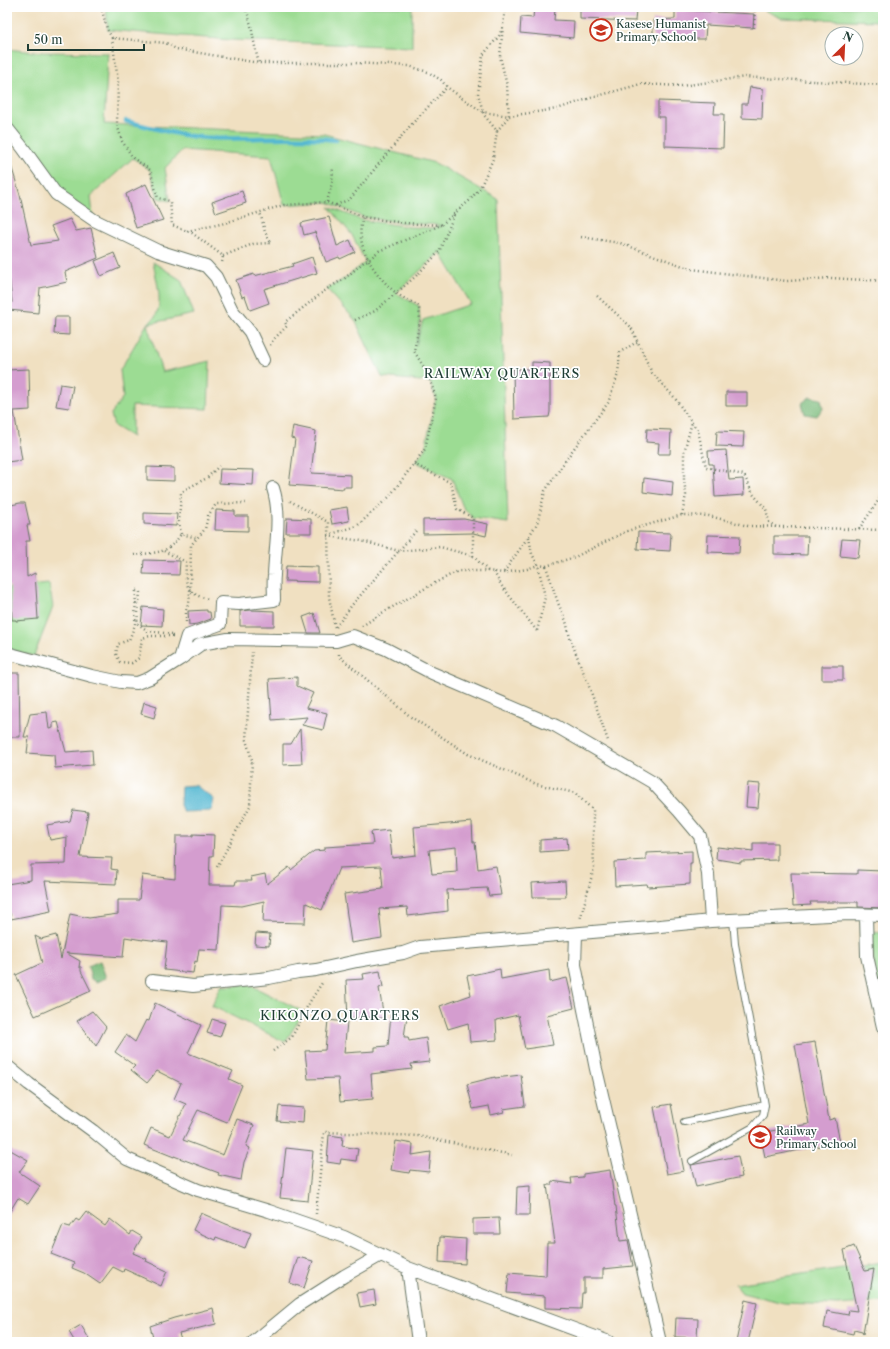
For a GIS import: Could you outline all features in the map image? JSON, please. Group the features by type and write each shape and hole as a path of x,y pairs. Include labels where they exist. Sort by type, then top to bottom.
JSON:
{"street":[{"path":"7,128 56,194 94,220 158,251 206,266 216,277 232,310 250,332 263,360"},
{"path":"180,659 187,636 220,624 221,603 239,604 274,600 273,576 277,536 276,498 272,488"},
{"path":"7,653 92,676 121,682 137,683 150,678 202,644 228,639 335,635 354,636 386,649 432,673 556,726 652,782 679,810 700,836 708,874 711,921"},
{"path":"152,981 193,986 269,978 404,953 420,947 711,921 849,914 883,915"},
{"path":"866,915 867,956 883,1025"},
{"path":"576,934 575,964 596,1069 660,1342"},
{"path":"7,1066 28,1084 94,1131 127,1159 198,1190 314,1226 344,1237 408,1268 609,1342"},
{"path":"254,1342 300,1304 381,1255"},
{"path":"408,1268 418,1342"}],"lane":[{"path":"692,1161 753,1127 763,1115 765,1105 735,944 733,920"},
{"path":"684,1122 765,1105"}],"path":[{"path":"101,7 107,29 112,38 118,81 117,124 122,141 133,158 150,170 158,198 170,202 172,225 186,232 192,233 223,256"},
{"path":"245,7 250,18 255,51 259,62"},
{"path":"263,360 273,340 287,326 285,322 328,289 344,280 365,261 379,251 441,225 469,201 480,188 493,159 496,131 509,116 507,86 500,56 505,7"},
{"path":"754,28 755,7"},
{"path":"496,131 484,115 478,94 483,55 499,36 504,26"},
{"path":"112,38 166,43 176,49 259,62 354,63 409,66 428,72 441,80 447,87 483,112 509,116 557,109 641,84 681,86 745,77 883,86"},
{"path":"335,206 350,199 410,126 447,87"},
{"path":"327,202 332,183 333,167"},
{"path":"186,232 221,224 284,205 327,202 363,217 404,223 441,225"},
{"path":"223,256 253,244 271,243 265,232 260,212"},
{"path":"355,320 375,311 415,277 440,252 454,214"},
{"path":"328,535 357,526 389,497 425,449 436,398 428,374 414,351 420,321 419,306 396,293 384,281 368,260 361,241 363,217"},
{"path":"581,237 620,243 691,269 787,281 831,278 883,281"},
{"path":"206,266 221,270 223,256"},
{"path":"597,296 631,327 652,373 674,397 698,431 706,467 744,475 753,494 766,508 769,522 777,528"},
{"path":"503,572 538,524 545,491 572,451 608,403 618,374 620,352 638,342"},
{"path":"682,515 686,495 684,480 684,452 692,422"},
{"path":"414,464 451,483 457,509 473,518 473,556"},
{"path":"134,555 164,551 176,541 181,534 179,522 181,493 207,478 219,466"},
{"path":"272,488 295,505 328,522 329,597 339,656 411,717 468,754 536,784 575,793 593,810 592,840 594,868 576,934"},
{"path":"859,529 883,494"},
{"path":"187,636 186,610 189,603 190,592 191,545 205,529 208,516 216,504 246,503"},
{"path":"354,636 356,630 382,613 458,571 503,572 527,569 538,565 546,566 575,557 626,531 682,515 709,516 748,526 883,530"},
{"path":"335,635 352,605 416,531"},
{"path":"181,534 197,538"},
{"path":"328,535 362,541 399,551 440,547 473,556 488,571"},
{"path":"494,572 501,585 537,631 545,597 538,565 532,554 528,536"},
{"path":"164,551 186,562 185,581 190,592 202,598 212,600"},
{"path":"546,566 566,621 570,638 590,689 607,739 617,761"},
{"path":"136,590 140,592 137,623 148,631 187,636 150,636 142,638 139,658 132,663 120,662 116,654 118,644 129,640 135,625 136,590"},
{"path":"217,867 250,806 252,760 246,740 253,639"},
{"path":"273,1051 292,1037 332,966"},
{"path":"314,1226 324,1132 418,1136 512,1155"}],"green space":[{"path":"106,7 412,7 412,47 231,40 108,30"},
{"path":"764,7 880,7 879,21 781,18 764,10"},
{"path":"7,49 35,52 108,53 104,124 324,134 435,163 498,199 508,523 473,518 463,507 452,479 416,462 425,449 436,398 430,382 382,377 355,320 327,289 344,279 367,261 365,261 352,235 329,207 362,220 410,227 434,228 440,225 404,223 363,217 327,202 284,205 271,156 182,150 165,168 170,201 158,198 150,170 133,158 91,196 93,216 58,189 7,132","holes":["440,252 471,304 423,320 416,345 420,321 419,306 396,293"]},
{"path":"153,262 181,280 194,314 147,324 153,319 159,304 158,287"},
{"path":"147,324 162,372 210,361 208,409 132,406 132,437 114,426 111,414 123,397 120,370"},
{"path":"810,397 821,399 823,408 817,416 805,414 802,403"},
{"path":"49,584 53,607 34,656 8,650 8,588"},
{"path":"870,931 883,932 883,1007 877,985"},
{"path":"100,961 106,978 96,982 91,979 88,966"},
{"path":"250,985 304,1012 285,1042 212,1006 221,986"},
{"path":"883,1262 883,1302 837,1305 784,1303 742,1293 735,1284"}],"water":[{"path":"195,785 214,799 212,809 210,811 183,812 180,805 181,786"}],"building":[{"path":"534,7 555,9 554,20 574,21 573,38 520,33 521,17 533,18"},
{"path":"580,7 636,9 635,21 580,19"},
{"path":"675,10 754,14 753,28 706,25 705,39 653,39 653,20 675,19"},
{"path":"750,87 763,89 762,119 742,118 742,104 747,104"},
{"path":"658,101 715,103 714,114 724,114 723,148 665,146 665,117 658,117"},
{"path":"7,162 10,162 20,195 31,245 58,241 51,226 70,219 76,231 91,228 98,258 65,272 67,282 40,288 38,313 9,310 12,302 7,257"},
{"path":"146,184 163,220 136,228 126,194"},
{"path":"242,191 246,203 216,213 212,202"},
{"path":"329,217 337,246 350,240 355,252 340,259 339,257 326,262 315,232 304,235 301,223"},
{"path":"114,253 120,268 101,276 95,261"},
{"path":"312,257 317,273 264,289 269,303 250,310 245,296 242,297 236,280 254,274 254,276 293,266 292,264"},
{"path":"55,317 69,317 69,335 54,334"},
{"path":"532,362 550,363 549,417 514,419 513,369 532,369"},
{"path":"29,369 30,410 14,411 22,460 7,462 7,370"},
{"path":"60,384 73,386 69,408 56,406"},
{"path":"726,392 747,392 747,406 726,406"},
{"path":"293,426 316,431 311,473 351,475 351,487 343,487 344,489 289,485 295,439 291,438"},
{"path":"647,429 671,430 670,454 658,454 659,443 646,442"},
{"path":"717,431 744,432 743,447 716,446"},
{"path":"726,450 729,480 743,479 744,495 715,497 713,464 709,464 708,451"},
{"path":"147,467 174,468 174,481 147,480"},
{"path":"220,469 254,470 253,485 219,483"},
{"path":"644,478 673,482 672,496 643,492"},
{"path":"25,503 30,525 27,525 30,541 26,541 27,577 35,573 38,619 16,621 12,620 10,586 7,586 7,506"},
{"path":"347,507 349,521 332,524 329,510"},
{"path":"216,510 235,511 235,516 248,516 248,531 215,530"},
{"path":"144,513 177,514 176,526 144,524"},
{"path":"287,518 311,519 311,533 286,533"},
{"path":"464,519 488,524 486,536 473,533 423,534 423,520"},
{"path":"638,532 671,533 670,551 637,549"},
{"path":"708,535 740,536 739,553 707,552"},
{"path":"774,536 808,536 807,555 774,554"},
{"path":"842,539 860,540 858,558 840,556"},
{"path":"144,560 180,561 179,575 143,574"},
{"path":"286,566 318,567 318,582 285,581"},
{"path":"143,607 163,609 162,626 141,625"},
{"path":"207,610 207,612 210,612 211,619 189,625 188,611"},
{"path":"240,611 274,611 274,626 240,626"},
{"path":"314,613 320,633 308,633 303,617"},
{"path":"822,666 843,666 843,680 822,680"},
{"path":"7,673 19,673 20,737 7,737"},
{"path":"297,677 297,686 313,693 306,708 327,713 323,730 302,725 307,717 272,720 269,679"},
{"path":"144,702 157,706 154,718 141,714"},
{"path":"47,712 49,729 53,728 53,723 58,722 66,752 92,750 93,765 55,768 54,755 27,753 29,737 24,737 30,714"},
{"path":"300,729 302,764 283,765 283,744 291,744"},
{"path":"748,783 760,784 758,808 746,807"},
{"path":"73,810 88,812 80,857 112,858 111,869 117,870 116,884 45,881 51,911 11,919 10,913 7,914 7,884 31,880 31,865 66,864 67,837 50,840 47,825 70,821"},
{"path":"472,822 473,842 475,842 478,869 496,866 501,895 489,896 487,888 447,890 448,911 408,916 407,907 379,909 382,938 351,943 344,894 383,889 381,866 339,868 322,910 306,903 305,923 263,922 264,901 242,906 222,905 219,950 199,949 197,962 195,961 193,973 164,970 167,942 125,937 123,957 66,953 80,961 79,967 81,967 81,971 91,991 35,1016 16,975 42,963 35,936 41,939 56,935 61,959 70,914 89,918 118,914 118,900 139,900 142,875 175,879 176,836 193,836 193,834 214,835 213,856 210,856 209,885 235,885 236,881 252,881 251,877 265,874 267,884 289,867 291,870 314,851 325,850 325,847 373,844 371,832 389,830 392,858 416,855 414,827","holes":["456,847 457,872 432,874 429,850"]},
{"path":"567,838 568,850 540,852 540,840"},
{"path":"753,843 777,843 777,860 741,861 741,863 716,859 717,847 753,851"},
{"path":"692,851 692,863 690,863 690,884 648,887 647,884 615,886 614,862 646,860 646,853"},
{"path":"857,870 883,871 883,908 858,907 858,902 810,902 811,905 793,906 791,873 857,874"},
{"path":"565,881 566,897 533,897 532,883"},
{"path":"256,933 270,934 269,946 255,945"},
{"path":"500,969 501,979 549,970 550,982 567,978 574,1008 547,1015 553,1045 525,1049 518,1015 496,1020 497,1040 470,1042 468,1023 448,1029 440,1006 471,995 467,976"},
{"path":"380,971 383,987 379,988 384,1018 348,1018 346,980 364,979 363,974"},
{"path":"155,1003 201,1025 188,1053 233,1071 229,1079 242,1085 227,1122 198,1110 183,1140 223,1155 237,1119 254,1125 246,1146 250,1148 244,1162 241,1180 218,1175 219,1173 144,1145 151,1128 170,1136 186,1104 174,1099 181,1083 157,1071 147,1083 131,1070 135,1066 115,1052 126,1035 135,1042 146,1020 149,1021"},
{"path":"92,1011 106,1027 96,1046 77,1021"},
{"path":"391,1014 407,1016 404,1037 408,1037 409,1041 426,1038 429,1062 411,1064 412,1069 371,1074 373,1099 340,1102 338,1078 308,1079 305,1051 325,1050 328,1020 347,1022 344,1053 375,1051 375,1047 388,1046"},
{"path":"212,1019 225,1023 220,1037 207,1033"},
{"path":"815,1042 829,1120 835,1118 840,1142 765,1157 760,1133 809,1124 795,1045"},
{"path":"521,1075 525,1106 503,1109 504,1112 491,1115 489,1106 473,1109 467,1084 495,1077"},
{"path":"671,1104 684,1171 667,1174 654,1107"},
{"path":"279,1106 304,1108 303,1123 277,1121"},
{"path":"329,1135 343,1137 342,1146 358,1149 356,1161 341,1159 340,1164 327,1162"},
{"path":"396,1141 413,1144 412,1155 431,1152 429,1172 410,1170 409,1173 391,1170"},
{"path":"7,1148 28,1160 19,1172 40,1186 28,1204 18,1198 7,1216"},
{"path":"286,1148 313,1151 308,1201 280,1198"},
{"path":"738,1156 742,1177 696,1187 691,1165"},
{"path":"610,1170 620,1241 628,1240 633,1266 603,1269 603,1278 584,1278 584,1293 582,1293 581,1309 545,1308 545,1296 507,1293 509,1273 546,1276 547,1243 555,1243 547,1185 551,1185 552,1181 572,1184 571,1178 583,1177 583,1174"},
{"path":"530,1186 529,1215 516,1215 517,1187"},
{"path":"86,1212 105,1226 110,1219 130,1235 132,1231 142,1237 133,1253 147,1259 146,1261 167,1271 161,1286 124,1269 123,1272 113,1267 100,1284 84,1273 72,1268 74,1263 51,1254 63,1225 70,1227 76,1219 79,1221"},
{"path":"201,1213 251,1233 245,1248 216,1237 215,1240 193,1230"},
{"path":"499,1218 500,1234 473,1234 473,1219"},
{"path":"440,1237 466,1239 465,1264 439,1262"},
{"path":"854,1246 865,1271 874,1269 863,1334 862,1332 854,1330 853,1334 824,1328 827,1311 848,1315 849,1310 857,1311 844,1250"},
{"path":"298,1257 313,1261 304,1288 290,1283"},
{"path":"374,1290 376,1304 360,1307 357,1293"},
{"path":"745,1300 757,1303 748,1342 736,1342"},
{"path":"213,1308 216,1324 179,1333 182,1342 154,1342 150,1326"},
{"path":"676,1318 698,1319 697,1338 675,1337"},
{"path":"81,1325 91,1342 75,1342 69,1332"}],"waterway":[{"path":"126,121 168,132 200,137 304,138 336,140"}],"place":[{"name":"Kasese Humanist Primary School","path":"601,30"},
{"name":"Railway Primary School","path":"760,1137"}],"district":[{"name":"RAILWAY QUARTERS","path":"502,373"},
{"name":"KIKONZO QUARTERS","path":"340,1015"}]}
